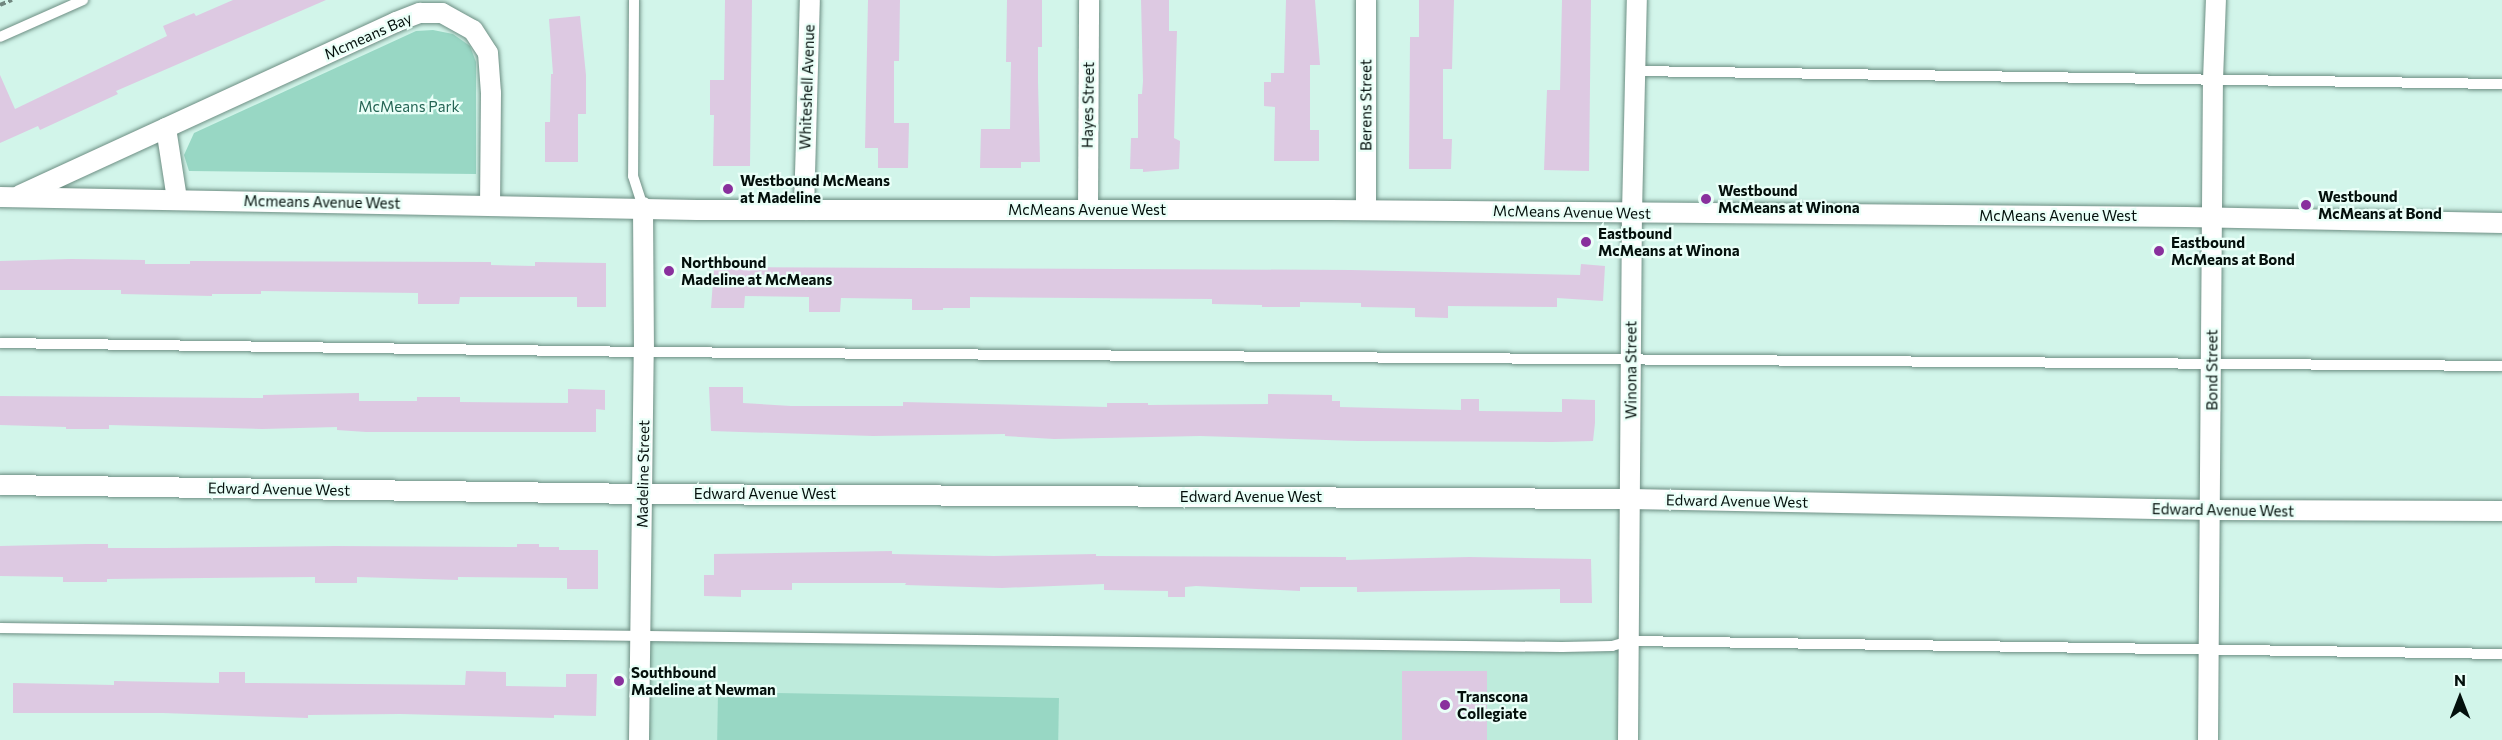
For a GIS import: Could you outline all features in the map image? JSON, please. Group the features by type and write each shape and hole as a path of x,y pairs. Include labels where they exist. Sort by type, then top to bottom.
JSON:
{"street":[{"name":"Whiteshell Avenue","path":"804,210 810,0"},
{"name":"Hayes Street","path":"1088,210 1089,0"},
{"name":"Berens Street","path":"1366,0 1366,210"},
{"name":"Winona Street","path":"1628,740 1632,213 1637,0"},
{"name":"Bond Street","path":"2208,740 2212,510 2213,80 2216,0"},
{"name":"Mcmeans Bay","path":"7,197 420,13 442,14 459,20 473,30 488,53 491,93 490,205"},
{"path":"166,128 177,199"},
{"name":"Mcmeans Avenue West","path":"7,197 643,207"},
{"name":"McMeans Avenue West","path":"643,207 804,210 1366,210 2212,217 2502,223"},
{"name":"Madeline Street","path":"639,740 643,494 643,207"},
{"name":"Edward Avenue West","path":"0,485 643,494 1630,499 2212,510 2502,512"}],"lane":[{"path":"0,37 83,0"},
{"path":"634,0 633,176 643,207"},
{"path":"1635,71 2502,84"},
{"path":"0,343 644,352 2212,362 2502,366"},
{"path":"0,628 1551,647 1612,646 1629,641 2502,654"}],"path":[{"path":"0,5 12,0"}],"shaded area":[{"path":"641,637 1562,647 1629,641 1628,740 639,740"}],"green space":[{"name":"McMeans Park","path":"433,30 453,34 470,46 476,62 476,174 189,171 184,155 194,133 416,31"},
{"path":"718,692 1059,698 1058,740 717,740"}],"building":[{"path":"233,0 326,0 116,91 118,94 40,130 38,126 0,143 0,75 15,109 167,36 163,26 194,13 196,16"},
{"path":"725,0 752,0 750,166 713,166 714,115 710,115 710,80 724,80"},
{"path":"868,0 900,0 899,61 894,61 894,123 909,123 908,168 878,168 878,148 865,148"},
{"path":"1007,0 1042,0 1042,47 1038,47 1040,162 1021,162 1021,168 980,168 981,129 1010,129 1011,62 1006,62"},
{"path":"1141,0 1169,0 1169,31 1177,31 1174,138 1180,141 1179,169 1143,172 1143,169 1130,169 1131,138 1138,138 1138,94 1142,94 1143,81"},
{"path":"1286,0 1315,0 1320,65 1310,65 1310,130 1319,130 1319,161 1274,161 1275,107 1264,106 1264,82 1271,82 1271,73 1284,73"},
{"path":"1419,0 1454,0 1452,69 1443,69 1443,139 1452,139 1451,169 1409,169 1410,37 1419,37"},
{"path":"1562,0 1591,0 1589,171 1544,170 1547,90 1560,90"},
{"path":"580,16 586,75 586,114 578,114 578,162 545,162 545,122 550,122 551,74 553,74 549,19"},
{"path":"145,260 145,264 190,264 190,261 491,262 491,265 535,266 535,262 606,263 606,307 577,307 577,297 460,297 459,304 418,304 418,293 261,291 261,294 212,294 212,296 121,294 121,290 0,290 0,261"},
{"path":"1581,264 1605,266 1603,301 1557,298 1557,307 1448,306 1448,318 1415,317 1415,308 1361,307 1361,303 1300,302 1300,307 1262,307 1262,305 1212,304 1212,299 970,297 970,308 912,310 912,299 841,298 840,312 809,312 809,297 745,296 744,308 711,308 714,267 1351,270 1580,275"},
{"path":"709,387 743,387 743,403 791,406 903,406 903,402 1107,407 1107,403 1268,404 1268,394 1332,395 1332,401 1340,401 1340,407 1461,410 1461,399 1479,399 1479,411 1562,412 1562,399 1595,400 1595,423 1593,441 1552,442 1358,441 1200,436 1054,439 1005,436 1005,434 873,436 711,431"},
{"path":"568,389 605,390 605,410 596,409 596,432 366,432 337,430 337,427 262,429 109,425 109,429 66,429 66,427 0,425 0,396 263,398 263,395 359,393 359,401 417,401 417,397 460,397 460,402 568,403"},
{"path":"108,544 108,548 165,548 517,547 517,544 539,544 539,547 559,547 559,550 598,550 598,589 567,589 567,578 458,577 458,580 357,577 357,583 315,583 315,577 107,579 107,582 63,582 63,577 0,576 0,546"},
{"path":"892,551 892,554 994,556 1096,554 1096,556 1346,557 1346,560 1469,557 1591,559 1592,603 1560,603 1560,589 1357,592 1357,587 1300,587 1300,591 1196,586 1185,587 1185,597 1168,597 1168,591 1104,590 1104,584 1002,588 905,585 906,583 792,583 792,590 741,590 741,597 704,596 704,575 714,575 714,554"},
{"path":"466,671 506,672 506,686 566,687 566,674 597,674 596,716 554,715 554,718 400,714 308,715 308,718 163,713 13,713 13,683 114,685 114,681 219,683 219,672 245,672 245,683 465,685"},
{"name":"Transcona Collegiate","path":"1402,671 1487,671 1487,740 1402,740"}],"place":[{"name":"Westbound McMeans at Madeline","path":"728,189"},
{"name":"Westbound McMeans at Winona","path":"1706,199"},
{"name":"Westbound McMeans at Bond","path":"2306,205"},
{"name":"Eastbound McMeans at Winona","path":"1586,242"},
{"name":"Eastbound McMeans at Bond","path":"2159,251"},
{"name":"Northbound Madeline at McMeans","path":"669,271"},
{"name":"Southbound Madeline at Newman","path":"619,681"},
{"name":"Transcona Collegiate","path":"1445,705"}]}
